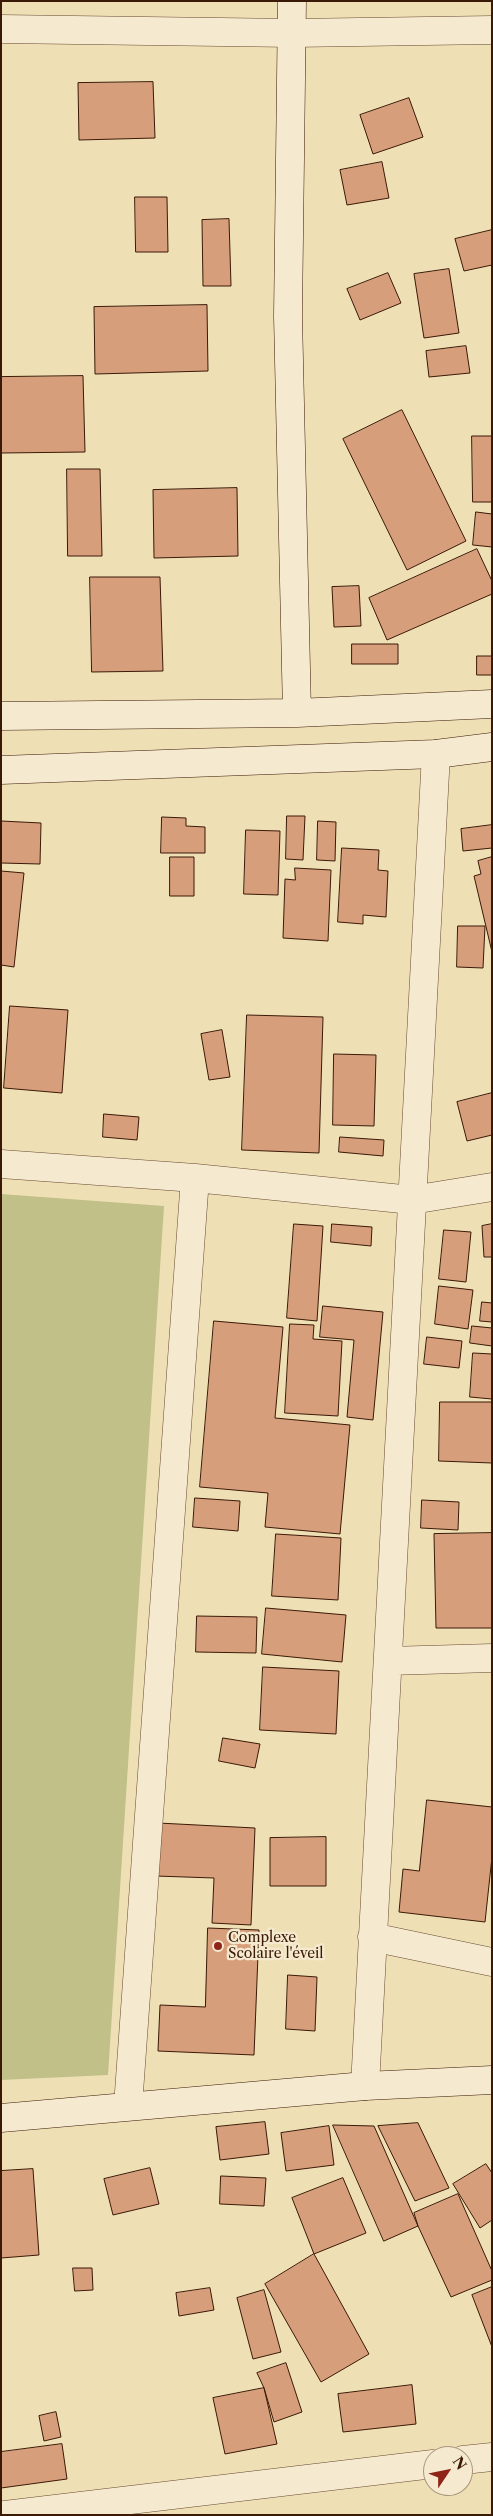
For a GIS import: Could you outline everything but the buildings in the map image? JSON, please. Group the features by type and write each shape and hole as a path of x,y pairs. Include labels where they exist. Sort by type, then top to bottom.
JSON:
{"street":[{"path":"292,1 288,316 297,713"},
{"path":"1,29 293,33 492,30"},
{"path":"1,716 297,713 492,704"},
{"path":"1,770 436,754 492,747"},
{"path":"365,2086 436,754"},
{"path":"1,1164 195,1178 412,1200 492,1187"},
{"path":"128,2106 195,1178"},
{"path":"388,1661 492,1658"},
{"path":"372,1938 492,1962"},
{"path":"1,2118 365,2086 492,2080"},
{"path":"473,2459 492,2457"},
{"path":"6,2515 423,2465"}],"green space":[{"path":"1,1194 164,1206 108,2075 1,2080"}],"place":[{"name":"Complexe Scolaire l'éveil","path":"218,1946"}]}
